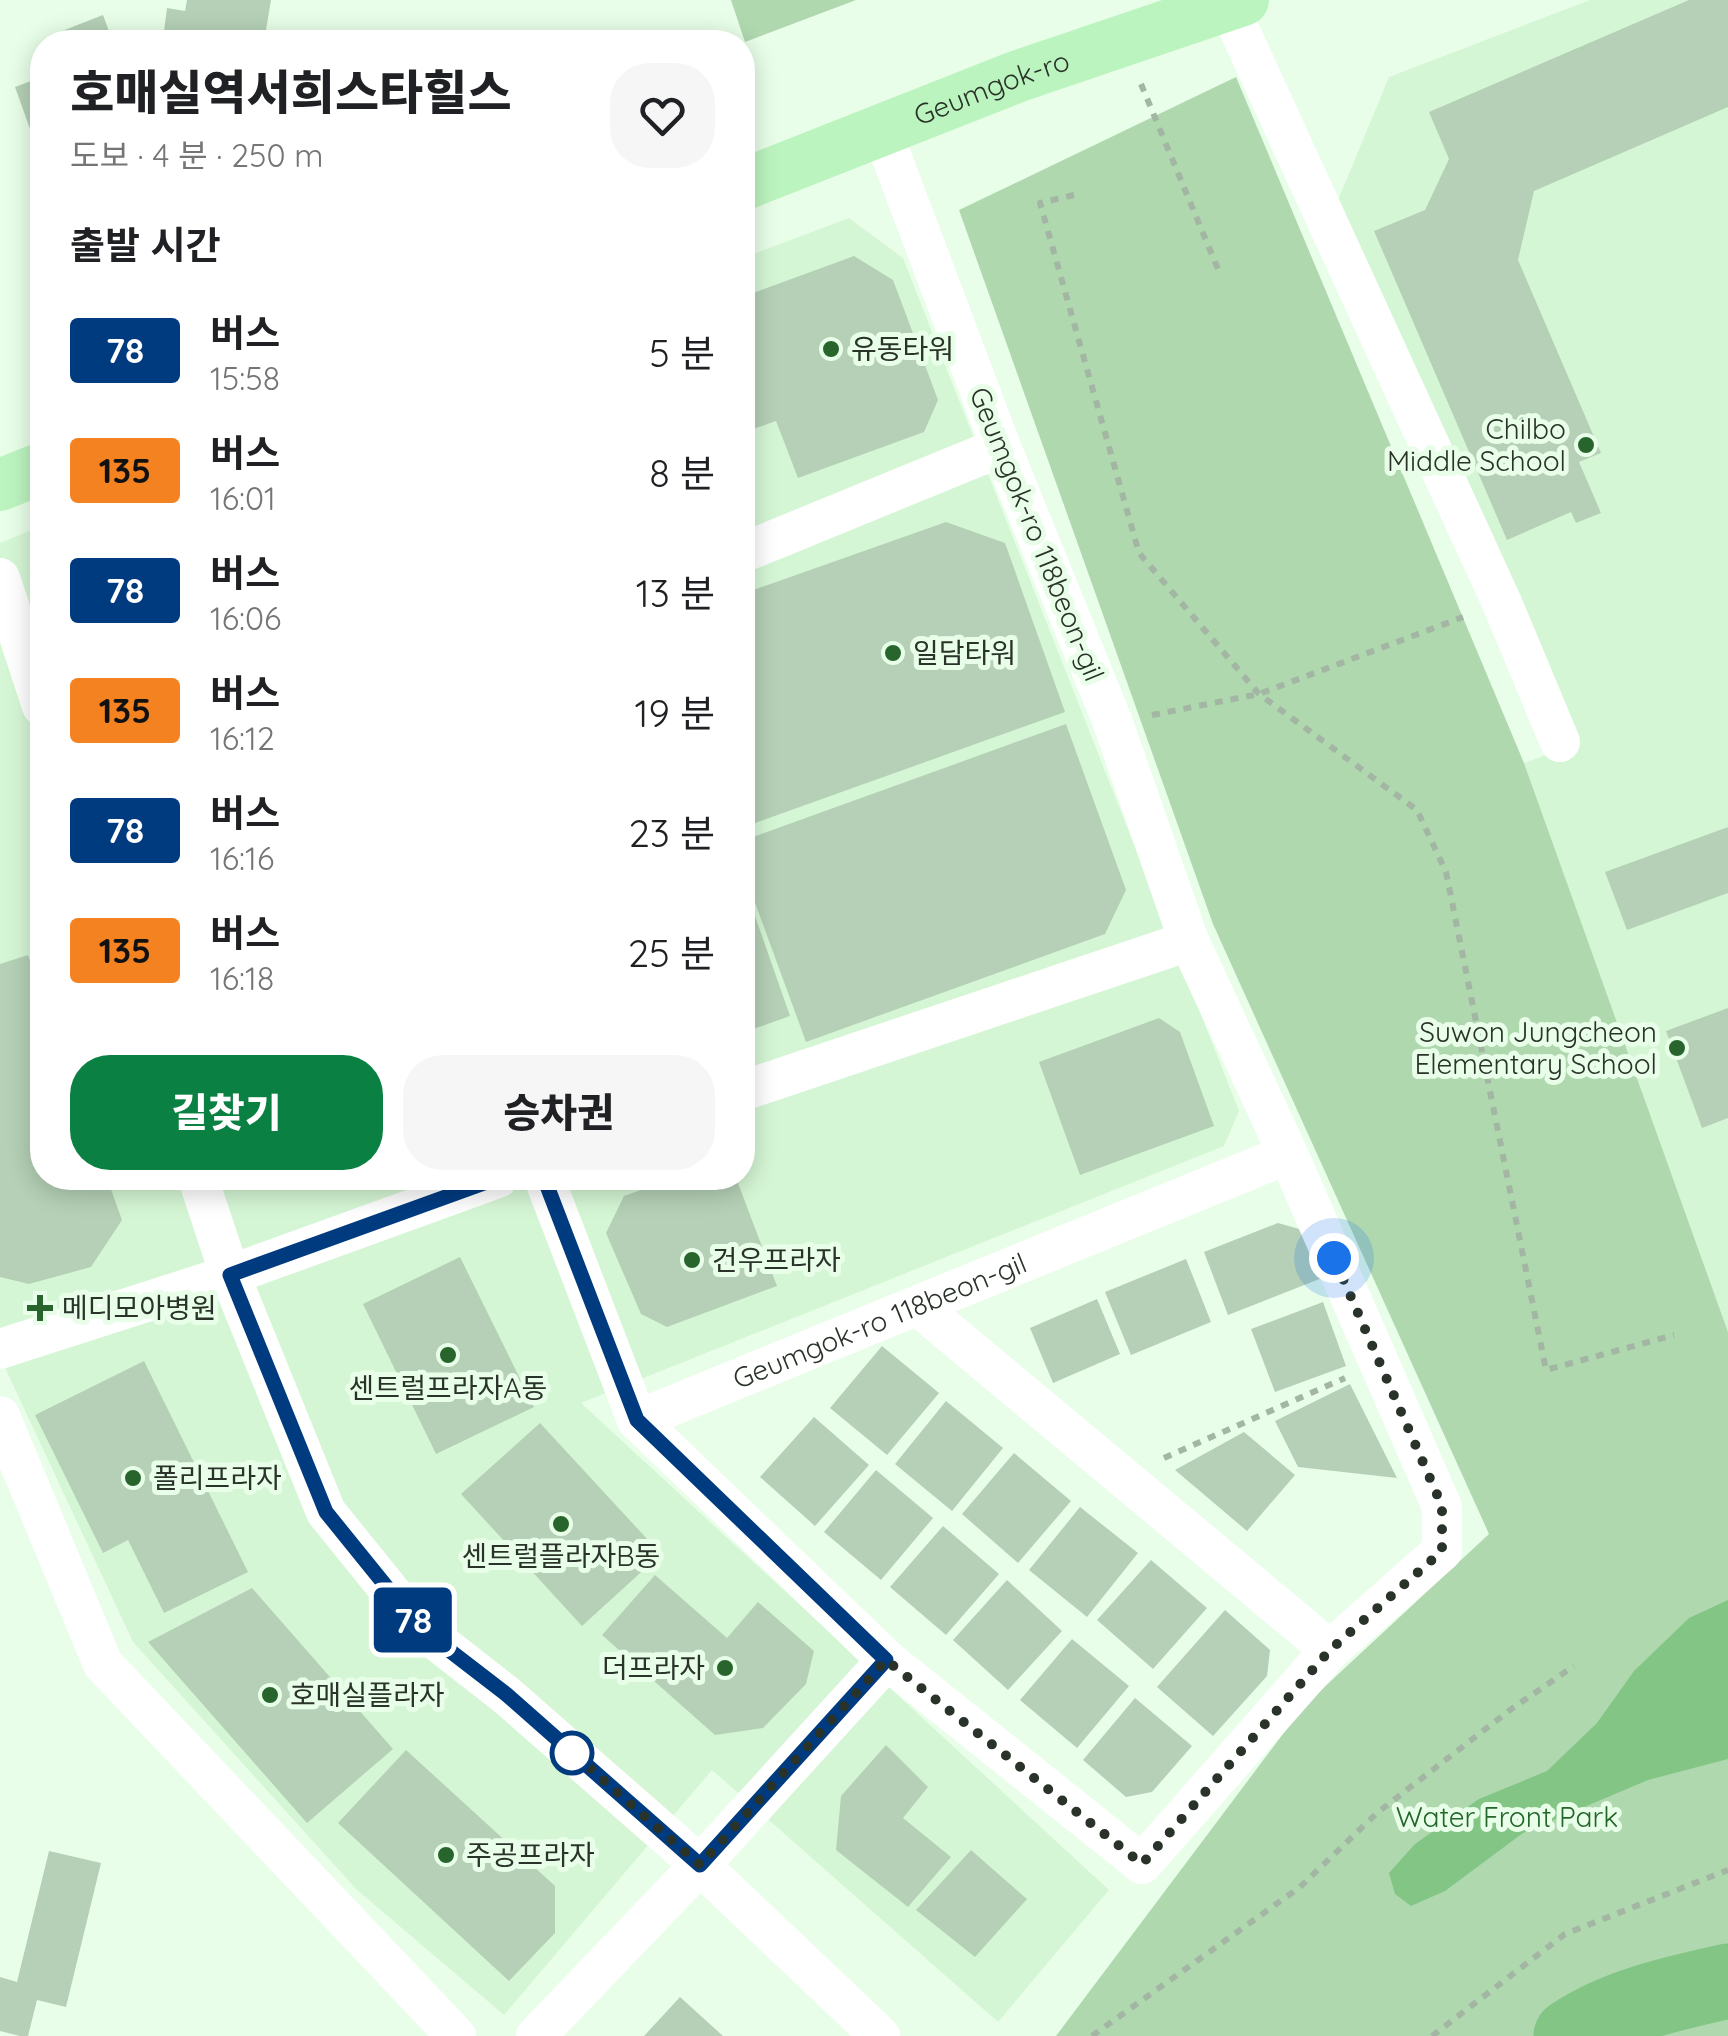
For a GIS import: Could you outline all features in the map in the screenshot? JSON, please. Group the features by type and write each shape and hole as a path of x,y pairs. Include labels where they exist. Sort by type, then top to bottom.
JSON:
{"main road":[{"name":"Geumgok-ro","path":"755,180 1016,77 1236,3"},
{"path":"0,485 30,473"}],"street":[{"path":"1236,3 1560,742"},
{"name":"Geumgok-ro 118beon-gil","path":"881,129 1001,447 1112,723 1189,941 1288,1154 1442,1506 1442,1551 1330,1650 1142,1864 886,1660"},
{"path":"755,548 1001,447"},
{"path":"0,578 30,669"},
{"path":"755,1087 1189,941"},
{"name":"Geumgok-ro 118beon-gil","path":"637,1420 1288,1154"},
{"path":"202,1190 230,1275 326,1512 419,1627 506,1694 700,1865 880,2036"},
{"path":"0,1349 230,1275 465,1190"},
{"path":"536,2036 700,1865 886,1660 637,1420 549,1190"},
{"path":"919,1307 1330,1650"},
{"path":"0,1416 102,1664 456,2036"}],"path":[{"path":"1137,73 1220,274"},
{"path":"1074,195 1040,203 1139,553 1258,694 1417,810 1446,872 1546,1370 1674,1334"},
{"path":"1112,723 1258,694 1502,603"},
{"path":"1122,1476 1380,1362"},
{"path":"1092,2036 1300,1887 1377,1814 1510,1710 1574,1666"},
{"path":"1432,2036 1565,1934 1728,1870"}],"shaded area":[{"name":"Chilbo Middle School","path":"1590,0 1728,0 1728,1332 1524,763 1580,743 1336,205 1389,77"},
{"path":"849,218 903,258 1239,1111 1224,1146 581,1403 1109,1890 998,2022 712,1770 504,2015 357,1890 133,1642 0,1357 0,543 30,531 30,1190 755,1190 755,253"},
{"path":"1728,1600 1728,1759 1648,1780 1523,1833 1445,1891 1411,1906 1395,1894 1389,1873 1415,1844 1479,1799 1547,1771 1597,1723 1634,1671 1689,1618"}],"green space":[{"path":"731,0 856,0 755,38 755,30 741,30"},
{"name":"Water Front Park","path":"1236,77 1524,763 1728,1332 1728,2036 1056,2036 1304,1706 1489,1534 1213,924 959,210"}],"building":[{"path":"187,0 271,0 266,30 164,30 167,8 185,11"},
{"path":"1689,0 1728,0 1728,107 1534,191 1518,260 1601,453 1579,462 1601,513 1576,523 1571,512 1507,540 1374,231 1425,210 1449,159 1429,112"},
{"path":"103,15 109,30 65,30"},
{"path":"30,81 30,129 15,87"},
{"name":"유동타워","path":"854,256 893,280 938,400 924,432 798,478 776,421 755,428 755,292"},
{"name":"일담타워","path":"946,522 1005,543 1065,712 755,823 755,589"},
{"path":"1066,724 1126,890 1105,934 806,1042 755,903 755,836"},
{"path":"1728,827 1728,893 1627,930 1605,872"},
{"path":"755,916 790,1016 755,1028"},
{"path":"28,955 30,961 30,1190 111,1190 122,1220 91,1267 29,1284 0,1277 0,964"},
{"path":"1728,1008 1728,1118 1702,1128 1666,1031"},
{"path":"1159,1018 1180,1032 1214,1126 1080,1175 1039,1062"},
{"name":"건우프라자","path":"641,1190 741,1190 777,1286 667,1327 641,1314 606,1233 624,1196"},
{"path":"1278,1223 1303,1230 1322,1278 1228,1315 1204,1252"},
{"name":"센트럴프라자A동","path":"460,1257 534,1407 436,1454 363,1304"},
{"path":"1186,1259 1211,1322 1131,1355 1105,1292"},
{"path":"1097,1299 1120,1354 1053,1383 1030,1328"},
{"path":"1323,1302 1346,1366 1275,1392 1251,1329"},
{"path":"882,1346 939,1393 887,1455 830,1408"},
{"name":"폴리프라자","path":"144,1361 248,1572 164,1613 128,1540 103,1553 35,1415"},
{"path":"1350,1384 1397,1478 1298,1467 1275,1421"},
{"path":"946,1401 1003,1448 952,1511 895,1464"},
{"path":"814,1417 869,1465 815,1526 760,1477"},
{"name":"센트럴플라자B동","path":"540,1423 661,1554 582,1626 461,1494"},
{"path":"1244,1432 1295,1475 1247,1531 1175,1470"},
{"path":"1014,1453 1071,1501 1018,1563 962,1514"},
{"path":"876,1470 933,1518 881,1580 824,1532"},
{"path":"1080,1507 1138,1553 1087,1617 1029,1570"},
{"path":"943,1526 999,1574 946,1635 890,1587"},
{"path":"1151,1560 1207,1608 1153,1669 1097,1620"},
{"name":"더프라자","path":"655,1575 727,1638 758,1602 814,1651 806,1684 763,1728 715,1735 602,1635"},
{"path":"1007,1580 1062,1631 1008,1690 953,1640"},
{"name":"호매실플라자","path":"252,1588 393,1749 307,1823 148,1642"},
{"path":"1225,1610 1270,1650 1267,1676 1213,1736 1157,1687"},
{"path":"1072,1639 1129,1686 1077,1748 1020,1700"},
{"path":"1135,1698 1192,1746 1152,1792 1126,1797 1083,1760"},
{"path":"886,1745 928,1787 903,1818 951,1857 908,1907 836,1850 841,1796"},
{"name":"주공프라자","path":"406,1750 555,1886 555,1933 509,1981 338,1823"},
{"path":"971,1850 1027,1899 975,1957 916,1910"},
{"path":"49,1851 101,1863 66,2007 37,2000 28,2036 20,2036 0,2031 0,1977 17,1982"},
{"path":"680,1997 723,2036 644,2036"}],"waterway":[{"path":"1571,2036 1627,2008 1728,1981"}],"bus line":[{"name":"78","path":"465,1190 230,1275 326,1512 419,1627 506,1694 700,1865 886,1660 637,1420 549,1190"}],"place":[{"name":"유동타워","path":"831,349"},
{"name":"Chilbo Middle School","path":"1586,445"},
{"name":"일담타워","path":"893,653"},
{"name":"Suwon Jungcheon Elementary School","path":"1677,1048"},
{"name":"건우프라자","path":"692,1260"},
{"name":"메디모아병원","path":"40,1308"},
{"name":"센트럴프라자A동","path":"448,1355"},
{"name":"폴리프라자","path":"133,1478"},
{"name":"센트럴플라자B동","path":"561,1524"},
{"name":"더프라자","path":"725,1668"},
{"name":"호매실플라자","path":"270,1695"},
{"name":"주공프라자","path":"446,1855"}],"route":[{"path":"572,1753 561,1743 700,1865 886,1660 1142,1864 1330,1650 1442,1551 1442,1506 1334,1258"}]}
